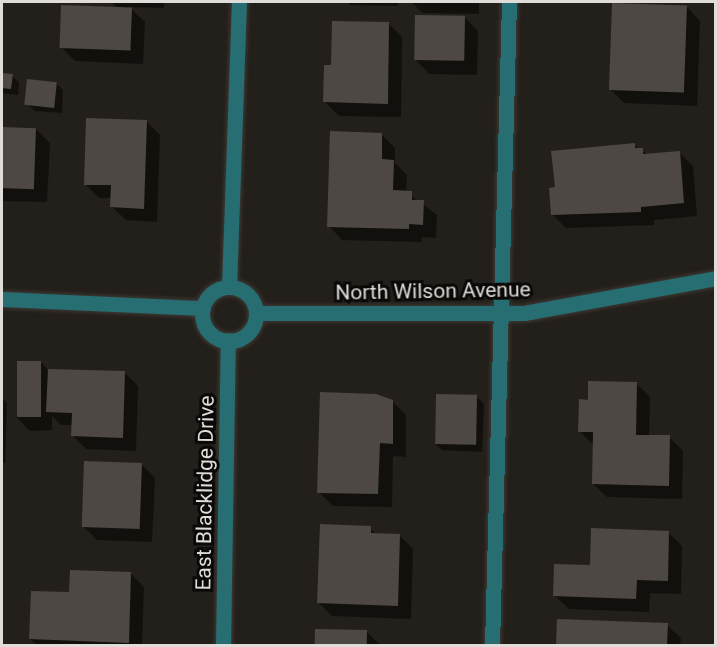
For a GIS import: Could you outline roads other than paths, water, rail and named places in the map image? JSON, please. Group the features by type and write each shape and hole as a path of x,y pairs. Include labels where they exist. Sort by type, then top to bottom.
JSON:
{"street":[{"path":"229,287 239,2"},
{"path":"492,645 509,2"},
{"name":"North Wilson Avenue","path":"256,313 524,313 716,278"},
{"path":"229,287 248,294 256,313 248,333 228,340 207,329 203,308 210,295 229,287"},
{"path":"2,299 203,308"},
{"name":"East Blacklidge Drive","path":"223,645 228,340"}]}
